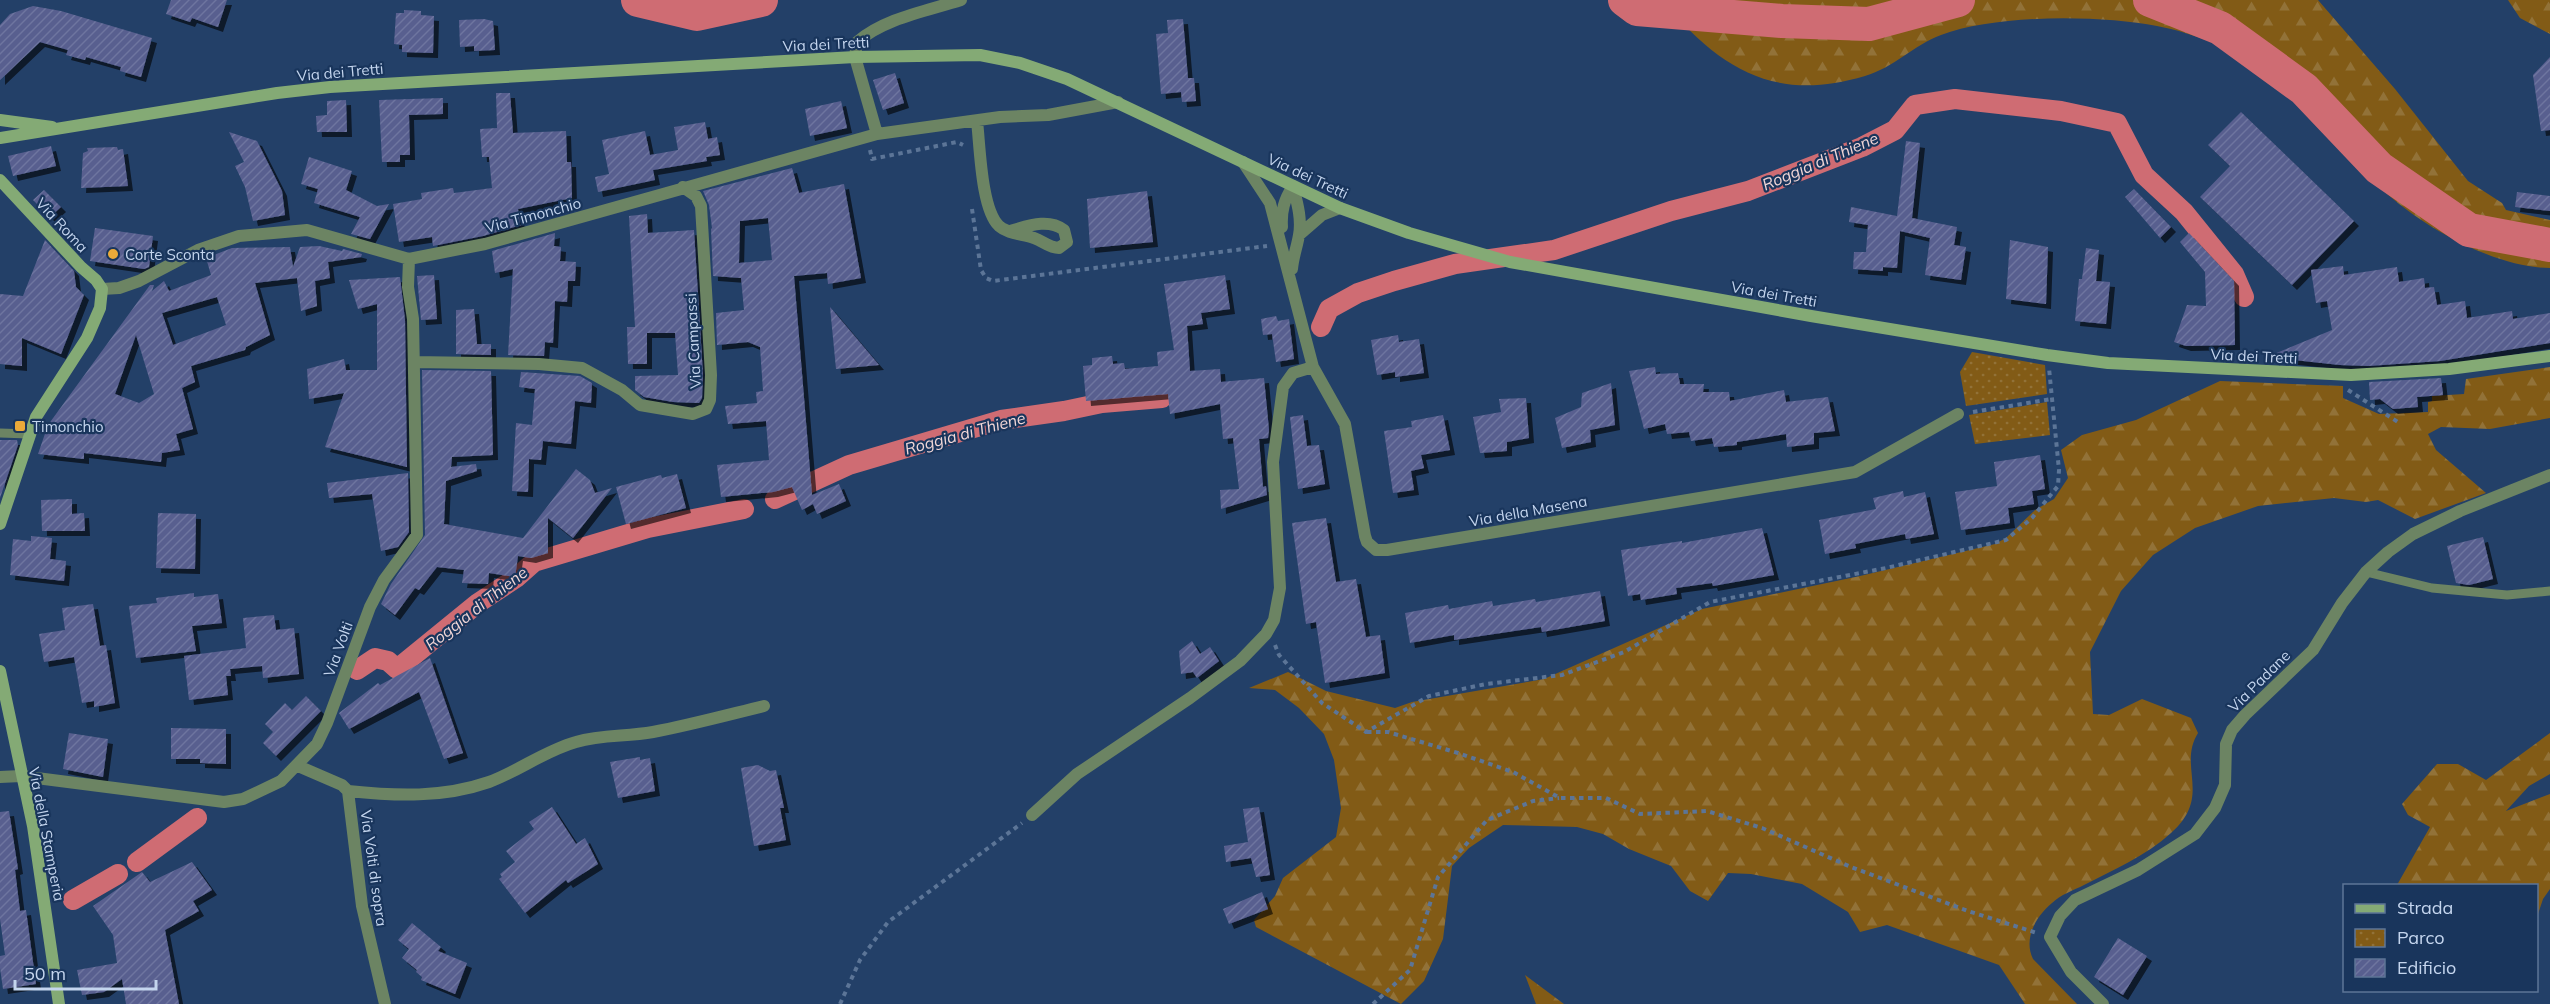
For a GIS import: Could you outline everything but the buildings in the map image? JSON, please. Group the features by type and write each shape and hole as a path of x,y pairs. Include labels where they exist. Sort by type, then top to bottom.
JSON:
{"street":[{"path":"877,134 855,57 857,42 894,21 961,0"},
{"name":"Via dei Tretti","path":"0,138 277,93 330,87 855,57 980,55 1042,69 1118,102 1340,208 1409,233 1510,262 1823,318 2108,363 2337,374 2383,374 2449,369 2550,356"},
{"name":"Via Timonchio","path":"102,289 119,288 140,281 198,250 239,236 307,230 409,259 485,244 877,134 1000,117 1047,115 1118,102"},
{"name":"Via dei Tretti","path":"0,120 65,129"},
{"path":"977,121 988,205 999,226 1010,231"},
{"name":"Via della Masena","path":"1243,162 1270,203 1313,367 1345,424 1368,542 1376,550 1855,472 1958,414"},
{"name":"Via Roma","path":"0,180 102,289"},
{"name":"Via della Masena","path":"1282,248 1281,213 1293,186"},
{"name":"Via della Masena","path":"1291,276 1293,252 1299,235 1299,213 1293,186"},
{"name":"Via Campassi","path":"414,362 539,364 582,368 622,390 639,405 693,414 706,409 710,400 711,375 701,206 696,196 683,187"},
{"path":"1299,235 1322,215 1340,208"},
{"name":"Via Volti","path":"0,777 21,776 224,802 243,799 281,781 317,744 327,723 358,635 384,580 417,535 413,319 408,286 409,259"},
{"path":"0,524 36,417 87,338 100,308 102,289"},
{"path":"1032,815 1077,774 1190,698 1240,661 1266,634 1274,621 1281,588 1273,462 1283,387 1293,373 1313,367"},
{"name":"Via Padane","path":"2050,937 2060,916 2075,900 2138,870 2195,834 2214,808 2225,785 2226,744 2232,730 2313,650 2342,603 2366,572 2413,534 2460,511 2550,475"},
{"name":"Via della Stamperia","path":"0,671 33,826 59,1004"},
{"path":"348,791 388,795 440,794 489,782 543,754 574,742 605,735 651,732 764,706"},
{"name":"Via Volti di sopra","path":"298,766 342,785 348,791 362,906 385,1004"},
{"path":"2050,937 2072,972 2103,1004"}],"lane":[{"path":"0,433 29,434"},
{"path":"2366,572 2432,588 2507,595 2550,591"}],"path":[{"path":"1366,732 1429,696 1486,684 1562,675 1624,652 1710,602 1886,568 2006,540 2032,518 2058,486 2059,470 2047,355"},
{"path":"2337,374 2348,390 2401,424"},
{"path":"1958,414 2052,399"},
{"path":"1274,621 1274,640 1279,655 1322,703 1366,732 1388,732 1458,753 1513,772 1560,798"},
{"path":"1373,1004 1410,970 1437,877 1487,820 1533,801 1560,798 1606,798 1640,814 1707,811 1762,828 1851,867 1968,911 2050,937"},
{"path":"840,1004 860,960 888,922 1032,815"}],"green space":[{"path":"1662,0 2318,0 2395,89 2468,181 2502,203 2506,210 2550,220 2550,268 2507,261 2484,253 2461,243 2418,218 2383,190 2295,99 2264,72 2227,49 2185,33 2134,22 2078,18 1990,23 1964,28 1931,39 1885,68 1865,76 1833,83 1803,85 1776,82 1751,74 1728,61 1705,45"},
{"path":"2508,0 2550,0 2550,34 2520,18"},
{"path":"1972,352 2045,365 2047,394 1966,406 1960,372"},
{"path":"2550,367 2550,418 2490,429 2441,427 2428,434 2436,450 2486,493 2415,519 2378,500 2366,502 2334,498 2258,506 2195,528 2153,555 2121,591 2090,652 2093,714 2109,715 2142,699 2191,718 2198,733 2191,758 2192,794 2190,807 2171,833 2151,849 2129,862 2059,898 2046,908 2036,921 2030,936 2030,951 2033,959 2077,1004 2025,1004 1999,965 1887,925 1860,932 1848,912 1802,884 1751,874 1728,873 1708,901 1690,891 1671,866 1629,849 1603,834 1577,827 1503,825 1469,848 1452,866 1443,939 1424,981 1401,1004 1256,927 1254,920 1275,896 1283,878 1336,837 1341,808 1334,760 1324,734 1299,708 1275,690 1249,688 1288,672 1326,691 1395,708 1412,702 1544,679 1702,609 1860,576 1995,544 2006,538 2035,510 2054,499 2068,478 2061,450 2082,435 2136,420 2220,381 2343,386 2343,398 2379,414 2428,412 2428,402 2432,401 2432,396 2464,394 2466,379"},
{"path":"2047,402 2050,435 1975,444 1969,415"},
{"path":"2550,733 2550,774 2529,786 2506,811 2550,794 2550,889 2543,899 2538,914 2538,884 2398,884 2430,827 2408,815 2402,804 2437,764 2458,764 2486,780"},
{"path":"1525,975 1564,1004 1536,1004"}],"waterway":[{"path":"638,0 697,14 761,0"},
{"path":"1625,0 1637,9 1782,21 1869,24 1958,0"},
{"path":"2150,0 2220,28 2304,89 2379,168 2469,230 2550,245"},
{"name":"Roggia di Thiene","path":"1321,327 1329,309 1358,293 1455,264 1554,250 1671,211 1748,191 1862,147 1895,130 1915,105 1955,99 2061,111 2117,123 2144,175 2184,212 2234,274 2244,297"},
{"name":"Roggia di Thiene","path":"775,499 849,465 1001,420 1102,403 1162,398"},
{"name":"Roggia di Thiene","path":"357,670 375,658 388,661 397,669 478,603 516,578 534,562 648,528 744,509"},
{"name":"Roggia di Thiene","path":"137,862 197,818"},
{"name":"Roggia di Thiene","path":"73,900 118,874"}],"place":[{"name":"Corte Sconta","path":"113,254"},
{"name":"Timonchio","path":"20,426"}]}
